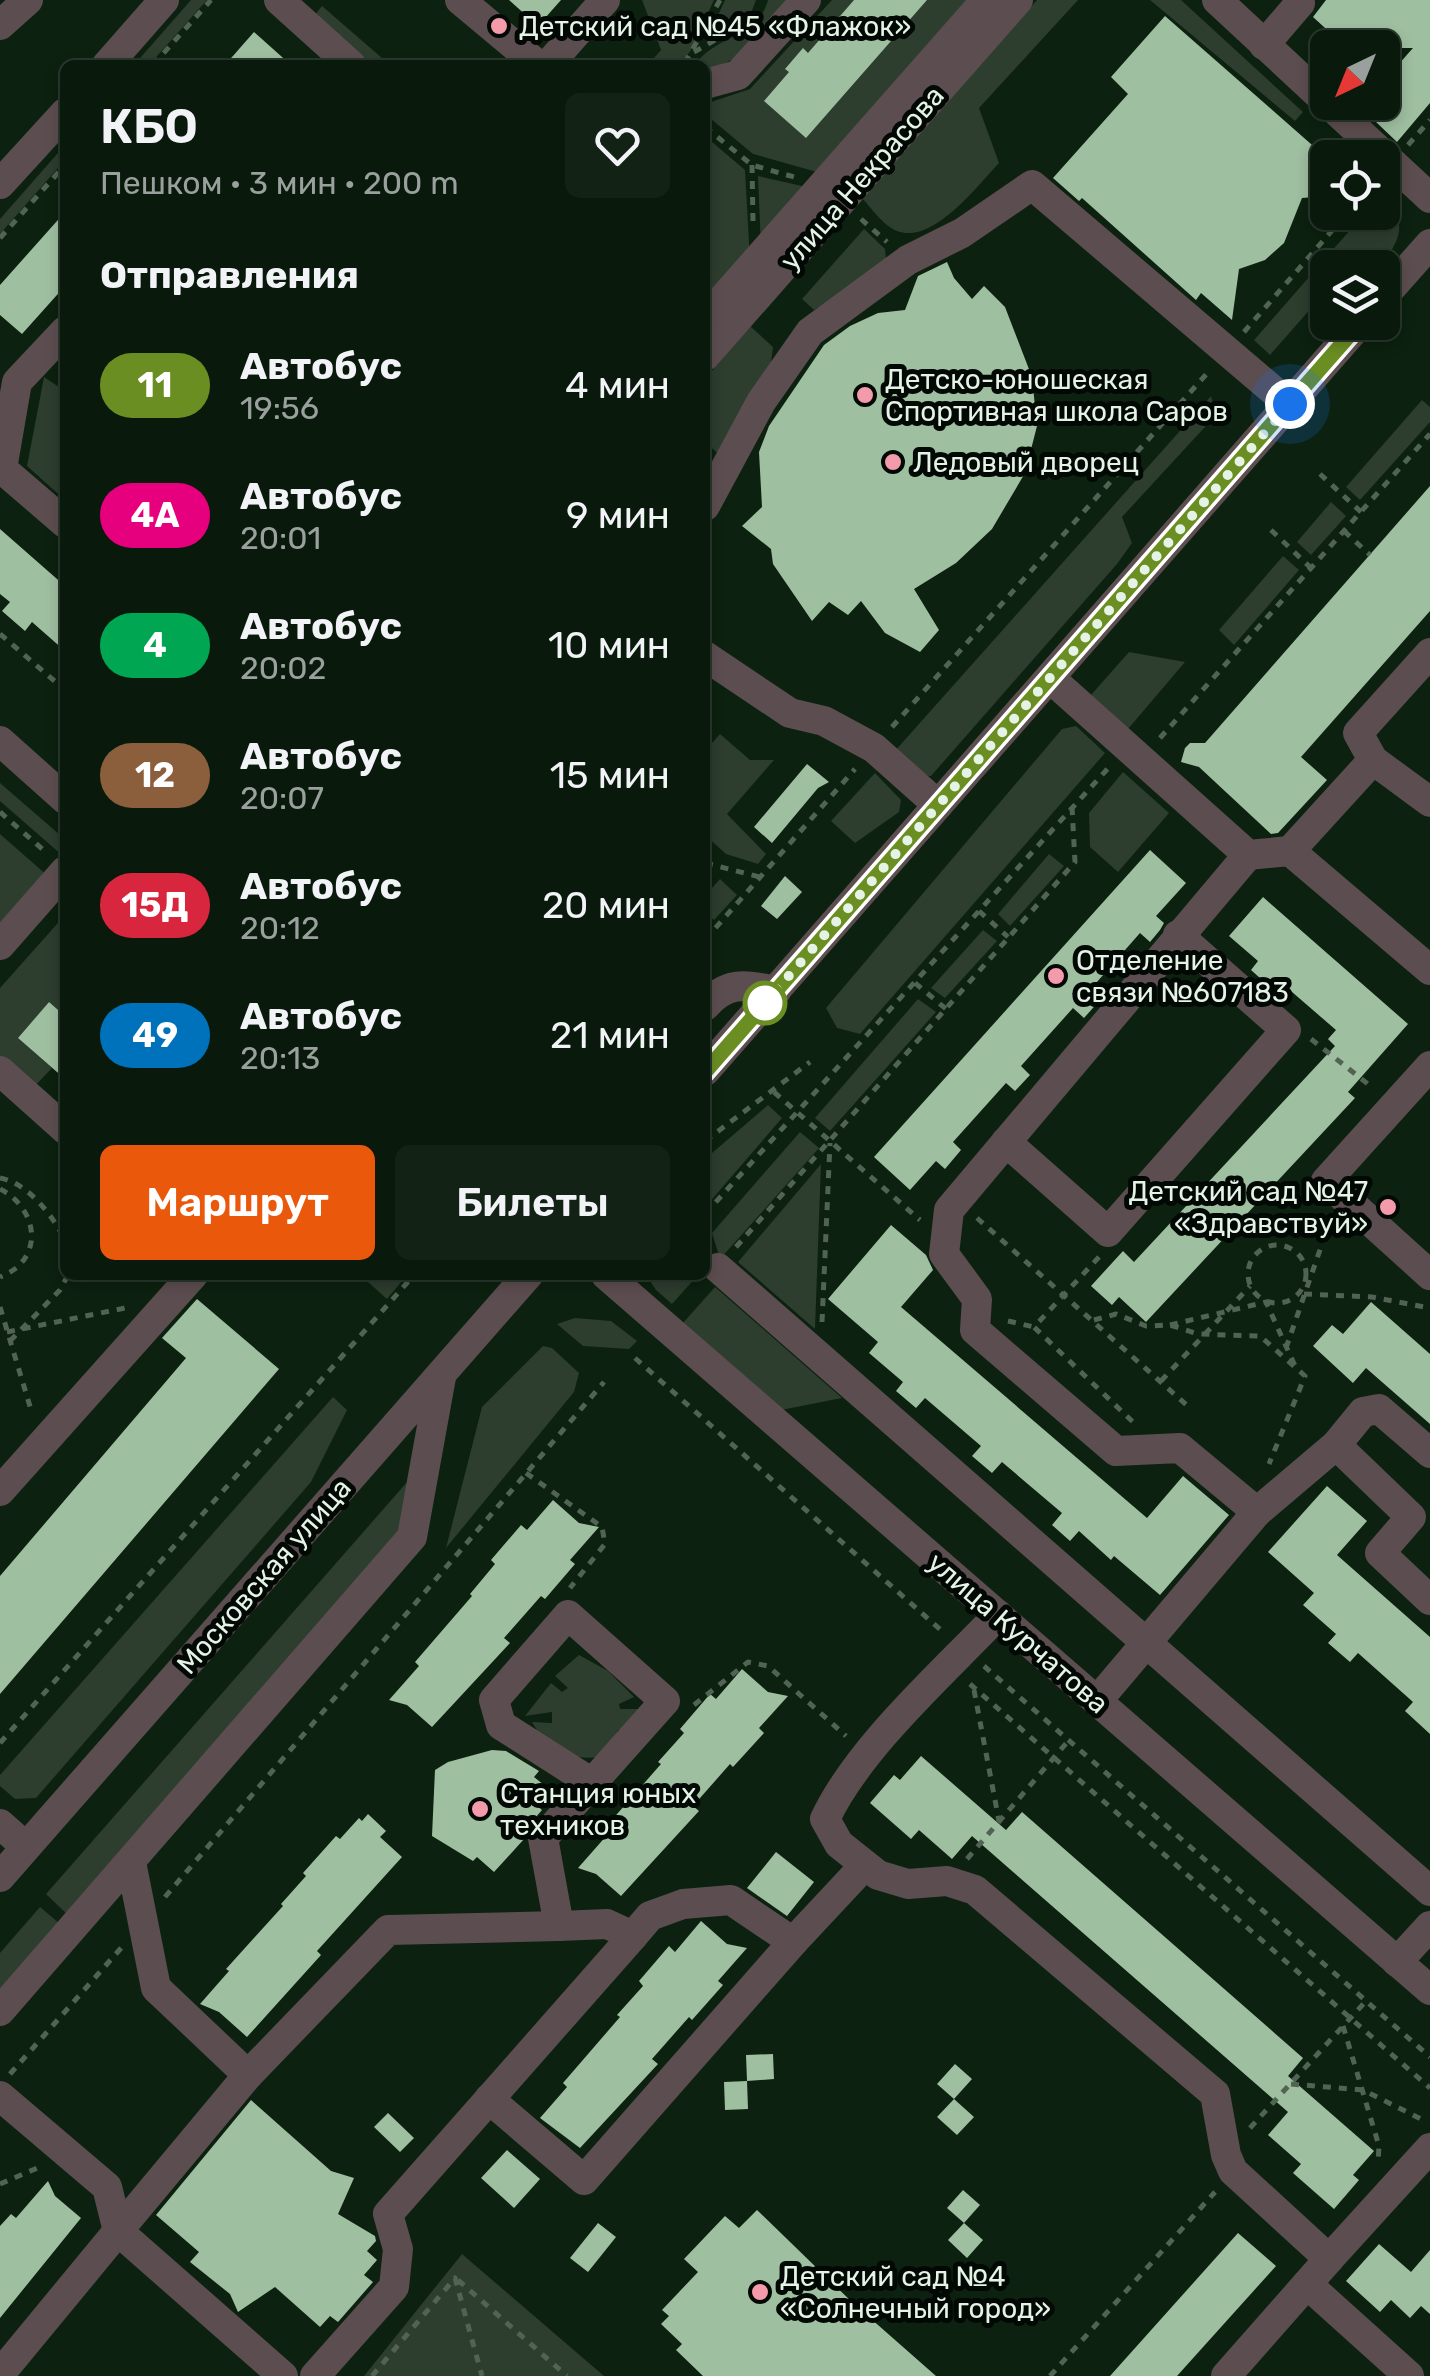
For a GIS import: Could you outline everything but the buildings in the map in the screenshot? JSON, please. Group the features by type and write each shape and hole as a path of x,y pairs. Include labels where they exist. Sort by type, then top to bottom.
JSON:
{"street":[{"path":"0,25 28,0"},
{"path":"111,60 164,0"},
{"path":"460,0 532,60"},
{"path":"552,60 605,0"},
{"path":"710,83 738,75 806,0"},
{"name":"улица Некрасова","path":"710,313 986,0"},
{"name":"улица Некрасова","path":"710,350 1018,0"},
{"path":"1216,0 1430,198"},
{"path":"1264,46 1300,3"},
{"path":"294,5 338,60"},
{"path":"0,184 60,118"},
{"path":"710,497 761,402 810,332 908,260 962,233 1032,185 1290,404"},
{"path":"1400,278 1430,244"},
{"path":"60,334 10,369 18,382 2,469 60,519"},
{"path":"710,1066 1345,340"},
{"path":"1430,653 1358,733 1373,760 1430,802"},
{"path":"710,659 790,713 824,721 874,748 938,805"},
{"path":"1050,678 1248,856"},
{"path":"0,741 60,795"},
{"path":"1268,1502 1180,1448 1116,1451 975,1330 977,1299 944,1254 945,1242 950,1210 957,1201 1248,856 1290,851 1373,760"},
{"path":"1290,851 1430,970"},
{"path":"0,944 58,864"},
{"path":"1006,1142 1108,1232 1286,1030 1178,935"},
{"path":"710,1001 717,993 742,984 776,990"},
{"path":"1430,1066 1326,1181 1430,1275"},
{"path":"0,1071 60,1125"},
{"path":"718,1268 1430,1891"},
{"path":"0,1491 188,1280"},
{"name":"Московская улица","path":"0,1877 524,1280"},
{"name":"улица Курчатова","path":"612,1280 1430,1990"},
{"path":"0,2011 412,1538 442,1374"},
{"path":"1097,1701 1268,1502 1336,1444 1362,1412 1379,1409 1430,1453"},
{"path":"1336,1444 1411,1517 1380,1553 1430,1600"},
{"path":"559,1926 543,1838 592,1783 665,1701 568,1615 494,1700 501,1724 592,1783"},
{"path":"998,1615 866,1755 838,1790 824,1819 839,1844 878,1875 908,1884 947,1881 975,1890 1215,2094 1229,2163 1329,2259"},
{"path":"0,1824 26,1847"},
{"path":"131,1862 156,1988 248,2075"},
{"path":"490,2099 584,2180 865,1865"},
{"path":"315,2376 394,2286 398,2249 388,2214 650,1916 683,1904 731,1900 793,1942"},
{"path":"0,2374 248,2075 388,1930 607,1924 633,1936"},
{"path":"1397,1962 1430,1926"},
{"path":"0,2096 107,2187 118,2231 286,2376"},
{"path":"1226,2376 1430,2148"},
{"path":"1307,2284 1409,2376"}],"path":[{"path":"157,60 211,0"},
{"path":"688,60 720,0"},
{"path":"694,52 757,16"},
{"path":"752,165 754,262"},
{"path":"0,238 60,170"},
{"path":"710,933 1332,230"},
{"path":"710,1209 1108,766 1164,736 1430,434"},
{"path":"1320,474 1361,512"},
{"path":"1271,530 1312,569"},
{"path":"1344,532 1370,554"},
{"path":"0,634 60,686"},
{"path":"710,732 714,727"},
{"path":"718,1268 1074,862 1072,808"},
{"path":"0,812 58,864"},
{"path":"710,864 760,877"},
{"path":"979,911 1008,938"},
{"path":"915,983 946,1009"},
{"path":"1286,1030 1299,1040 1314,1039 1394,1106"},
{"path":"710,1137 810,1062"},
{"path":"774,1092 945,1242"},
{"path":"822,1323 830,1140"},
{"path":"0,1178 10,1180 50,1213 60,1231"},
{"path":"0,1190 25,1209 32,1238 19,1266 0,1277"},
{"path":"957,1201 1191,1409"},
{"path":"1301,1294 1333,1214"},
{"path":"1283,1356 1286,1346 1304,1284 1304,1262 1287,1246 1265,1247 1249,1263 1250,1286 1266,1302 1286,1346 1297,1368"},
{"path":"1104,1251 1034,1327 1158,1449"},
{"path":"10,1340 65,1280"},
{"path":"0,1743 410,1280"},
{"path":"1161,1382 1250,1286"},
{"path":"1094,1320 1116,1314 1146,1326 1170,1325 1266,1302 1289,1301 1301,1294 1372,1296 1430,1308"},
{"path":"8,1332 172,1298"},
{"path":"0,1307 41,1445"},
{"path":"1170,1325 1205,1334 1260,1336 1305,1376 1263,1479 1268,1502"},
{"path":"635,1358 961,1655 1069,1740 1430,2057"},
{"path":"0,2086 604,1382"},
{"path":"526,1472 602,1527 605,1544 561,1600 568,1615"},
{"path":"961,1655 961,1676 1430,2088"},
{"path":"665,1701 686,1711 748,1662 768,1666 866,1755"},
{"path":"973,1687 999,1820"},
{"path":"947,1881 1069,1740"},
{"path":"1050,2376 1229,2163 1290,2084 1366,2001"},
{"path":"1343,2026 1379,2146 1374,2210"},
{"path":"1290,2084 1363,2090 1430,2124"},
{"path":"0,2184 68,2154"},
{"path":"372,2376 456,2278"},
{"path":"456,2278 482,2376"},
{"path":"456,2278 567,2376"}],"green space":[{"path":"191,0 207,0 153,60 138,60"},
{"path":"642,0 714,0 684,60 652,60 661,50"},
{"path":"725,0 756,0 751,13 707,40"},
{"path":"768,0 788,0 736,58 710,70 710,60 699,60 746,29 763,12"},
{"path":"832,0 977,0 824,174 753,154 710,118 710,102 750,89"},
{"path":"1037,0 1078,0 979,108 999,163 939,222 911,233 892,229 862,198"},
{"path":"1150,0 1181,0 1303,112 1295,121"},
{"path":"322,6 384,60 356,60 311,20"},
{"path":"710,140 745,170 750,260 710,304"},
{"path":"60,151 60,166 0,234 0,219"},
{"path":"758,176 811,188 761,248"},
{"path":"864,229 885,249 886,259 881,268 814,310 802,299"},
{"path":"1350,230 1399,230 1391,250 1333,250"},
{"path":"1310,276 1310,309 1270,355 1254,340"},
{"path":"750,326 773,347 771,363 722,457 710,446 710,373"},
{"path":"44,377 60,388 60,496 27,466"},
{"path":"1211,396 1216,415 1122,517 1132,543 1117,564 931,776 915,775 894,752"},
{"path":"1422,400 1430,407 1430,422 1360,500 1346,487"},
{"path":"1331,502 1346,516 1311,555 1297,542"},
{"path":"1283,556 1299,570 1234,645 1219,630"},
{"path":"1129,652 1185,662 1128,729 1091,695"},
{"path":"1076,726 1105,753 860,1034 837,1028 826,1008 1062,729"},
{"path":"720,734 750,760 774,760 727,814 766,854 758,864 726,854 710,840 710,745"},
{"path":"1123,772 1169,813 1118,872 1090,847 1089,813"},
{"path":"875,773 901,800 899,812 855,843 831,821"},
{"path":"0,783 60,835 60,853 0,801"},
{"path":"0,834 49,877 0,932"},
{"path":"1049,854 1064,866 1010,926 998,914"},
{"path":"720,879 737,895 714,920 710,917 710,890"},
{"path":"60,921 60,1012 49,1002 18,1038 52,1068 30,1091 0,1064 0,988"},
{"path":"983,930 997,941 945,998 931,988"},
{"path":"918,999 936,1012 830,1131 815,1118"},
{"path":"768,1105 782,1118 710,1202 710,1155"},
{"path":"800,1132 819,1148 720,1259 712,1233"},
{"path":"821,1164 815,1329 738,1262"},
{"path":"370,1280 403,1280 387,1299"},
{"path":"649,1280 694,1280 672,1304"},
{"path":"715,1287 842,1398 781,1410 682,1324"},
{"path":"575,1318 611,1321 637,1341 629,1349 583,1346 557,1324"},
{"path":"543,1346 552,1348 579,1373 574,1392 446,1548 482,1407"},
{"path":"333,1397 347,1410 311,1482 36,1798 15,1799 0,1786 0,1775"},
{"path":"408,1481 397,1544 72,1919 46,1894"},
{"path":"579,1655 608,1671 634,1697 619,1704 620,1709 640,1709 632,1736 618,1730 609,1756 584,1758 564,1754 547,1742 532,1722 552,1723 552,1712 525,1716 551,1683 562,1692 568,1688 555,1676"},
{"path":"40,1907 66,1929 0,2005 0,1953"},
{"path":"462,2254 604,2376 364,2376"}],"bus line":[{"name":"11","path":"710,1066 1345,340"}],"place":[{"name":"Детский сад №45 «Флажок»","path":"499,26"},
{"name":"Детско-юношеская Спортивная школа Саров","path":"865,395"},
{"name":"Ледовый дворец","path":"893,462"},
{"name":"Отделение связи №607183","path":"1056,976"},
{"name":"Детский сад №47 «Здравствуй»","path":"1388,1207"},
{"name":"Станция юных техников","path":"480,1809"},
{"name":"Детский сад №4 «Солнечный город»","path":"760,2292"}],"route":[{"path":"765,1003 1290,404"}]}
